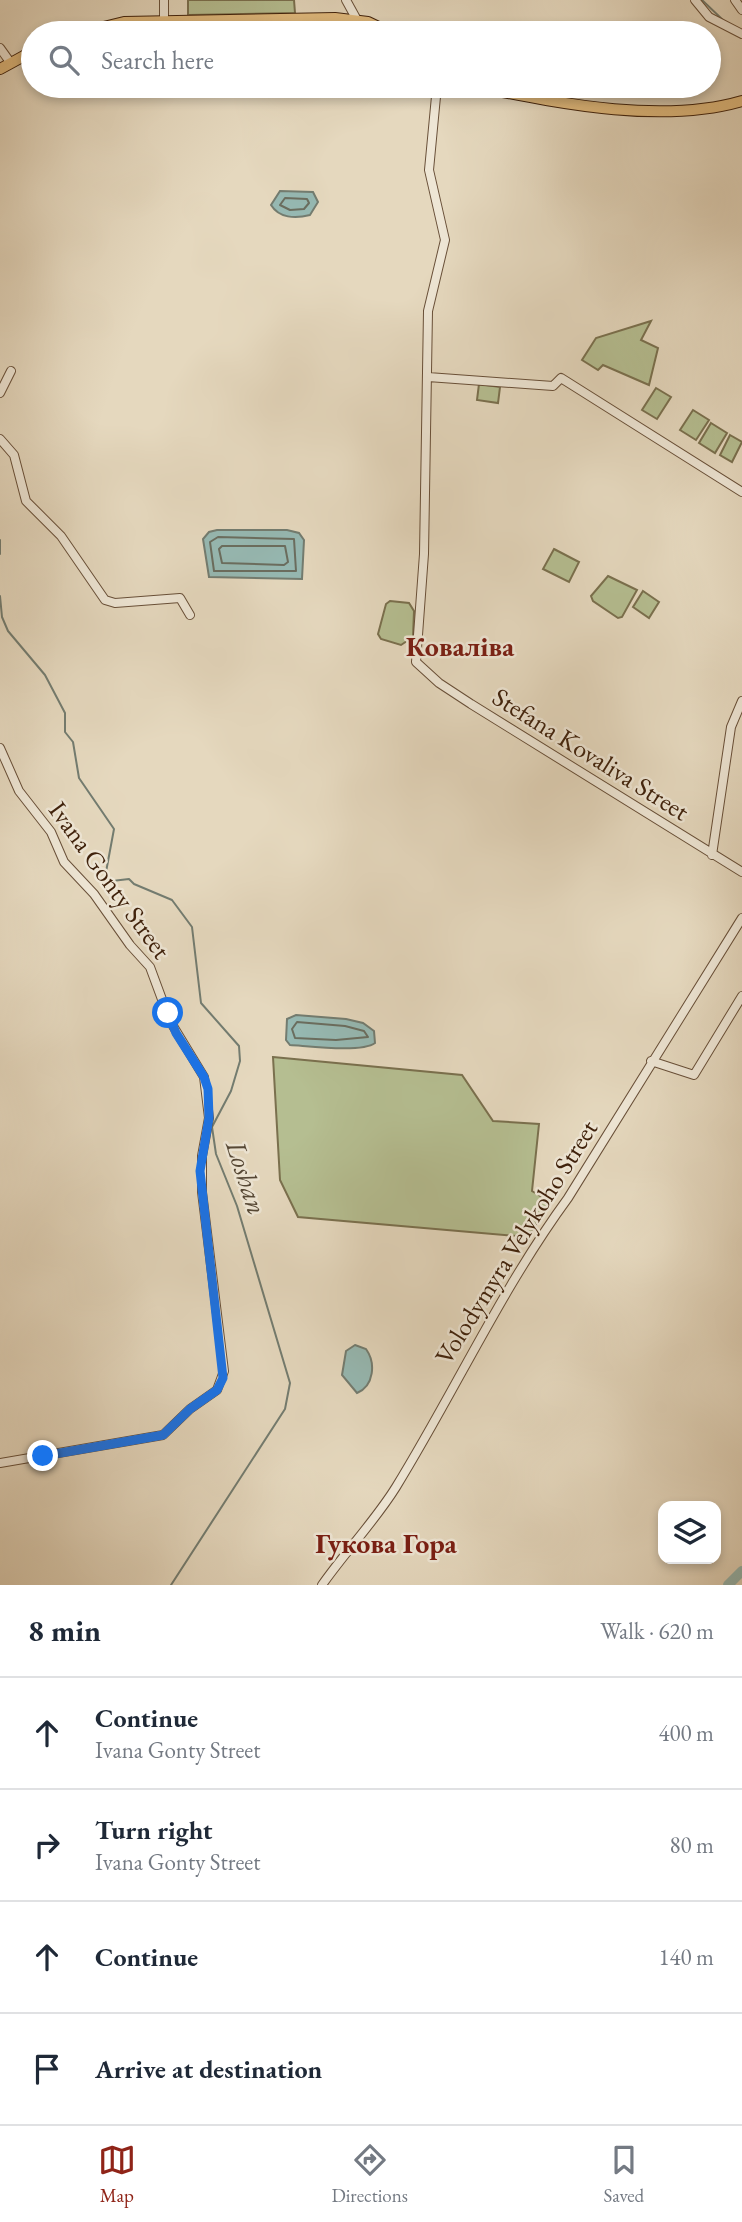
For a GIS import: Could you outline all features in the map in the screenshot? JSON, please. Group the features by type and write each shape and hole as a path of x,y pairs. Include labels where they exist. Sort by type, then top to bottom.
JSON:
{"main road":[{"path":"164,21 357,20"},
{"path":"0,69 21,57"},
{"path":"560,98 649,110 705,108 742,101"}],"street":[{"path":"164,0 164,21"},
{"path":"346,0 357,20"},
{"path":"695,0 709,16 718,21"},
{"path":"735,0 742,10"},
{"path":"721,23 742,34"},
{"path":"0,48 10,62"},
{"name":"Stefana Kovaliva Street","path":"437,98 429,170 445,240 428,311 424,554 416,662 460,697 742,872"},
{"path":"0,393 11,371"},
{"path":"428,377 553,386 561,378 742,492"},
{"path":"0,439 14,455 26,501 61,536 105,600 114,603 180,598 190,615"},
{"path":"712,855 731,727 742,701"},
{"name":"Ivana Gonty Street","path":"0,748 19,792 51,832 64,862 94,894 150,967 170,1021 204,1077 208,1089 209,1118 200,1171 224,1371 217,1390 190,1409 163,1435 0,1463"},
{"name":"Volodymyra Velykoho Street","path":"322,1585 395,1489 473,1349 742,918"},
{"path":"651,1061 694,1075 742,996"}],"green space":[{"path":"188,0 294,0 295,13 188,15"},
{"path":"651,321 641,340 658,348 649,385 603,365 598,370 582,360 596,338"},
{"path":"479,384 500,387 498,403 477,400"},
{"path":"656,388 671,397 657,419 642,410"},
{"path":"693,410 709,420 696,440 680,430"},
{"path":"711,423 727,433 715,453 699,443"},
{"path":"730,435 742,442 732,462 720,455"},
{"path":"554,549 579,562 569,582 543,569"},
{"path":"608,576 637,590 622,617 618,618 593,601 591,596"},
{"path":"643,591 659,602 649,618 633,607"},
{"path":"390,601 409,603 414,611 413,637 401,645 381,639 378,634 386,604"},
{"path":"273,1057 462,1075 493,1121 539,1124 532,1191 550,1202 528,1237 298,1217 280,1180"}],"water":[{"path":"280,191 313,192 318,202 310,215 288,216 278,213 271,205"},
{"path":"287,530 299,533 304,540 302,579 209,577 203,539 209,532"},
{"path":"296,1015 363,1023 374,1031 375,1043 359,1048 290,1045 286,1040 287,1019"},
{"path":"355,1345 366,1349 372,1367 370,1380 363,1390 357,1393 342,1375 346,1351"}],"waterway":[{"path":"702,0 724,21"},
{"name":"Loshan","path":"0,540 0,554"},
{"name":"Loshan","path":"0,596 2,617 8,631 45,675 65,713 65,732 73,742 79,778 114,829 106,872 112,881 129,879 134,884 172,900 192,927 201,1003 239,1046 240,1061 231,1091 212,1127 216,1154 237,1206 290,1383 285,1409 171,1585"},
{"path":"728,1585 742,1571"}],"district":[{"name":"Коваліва","path":"460,646"},
{"name":"Гукова Гора","path":"386,1543"}],"route":[{"path":"43,1456 163,1435 190,1409 217,1390 223,1378 200,1171 209,1118 208,1089 204,1077 176,1033 168,1013"}]}
